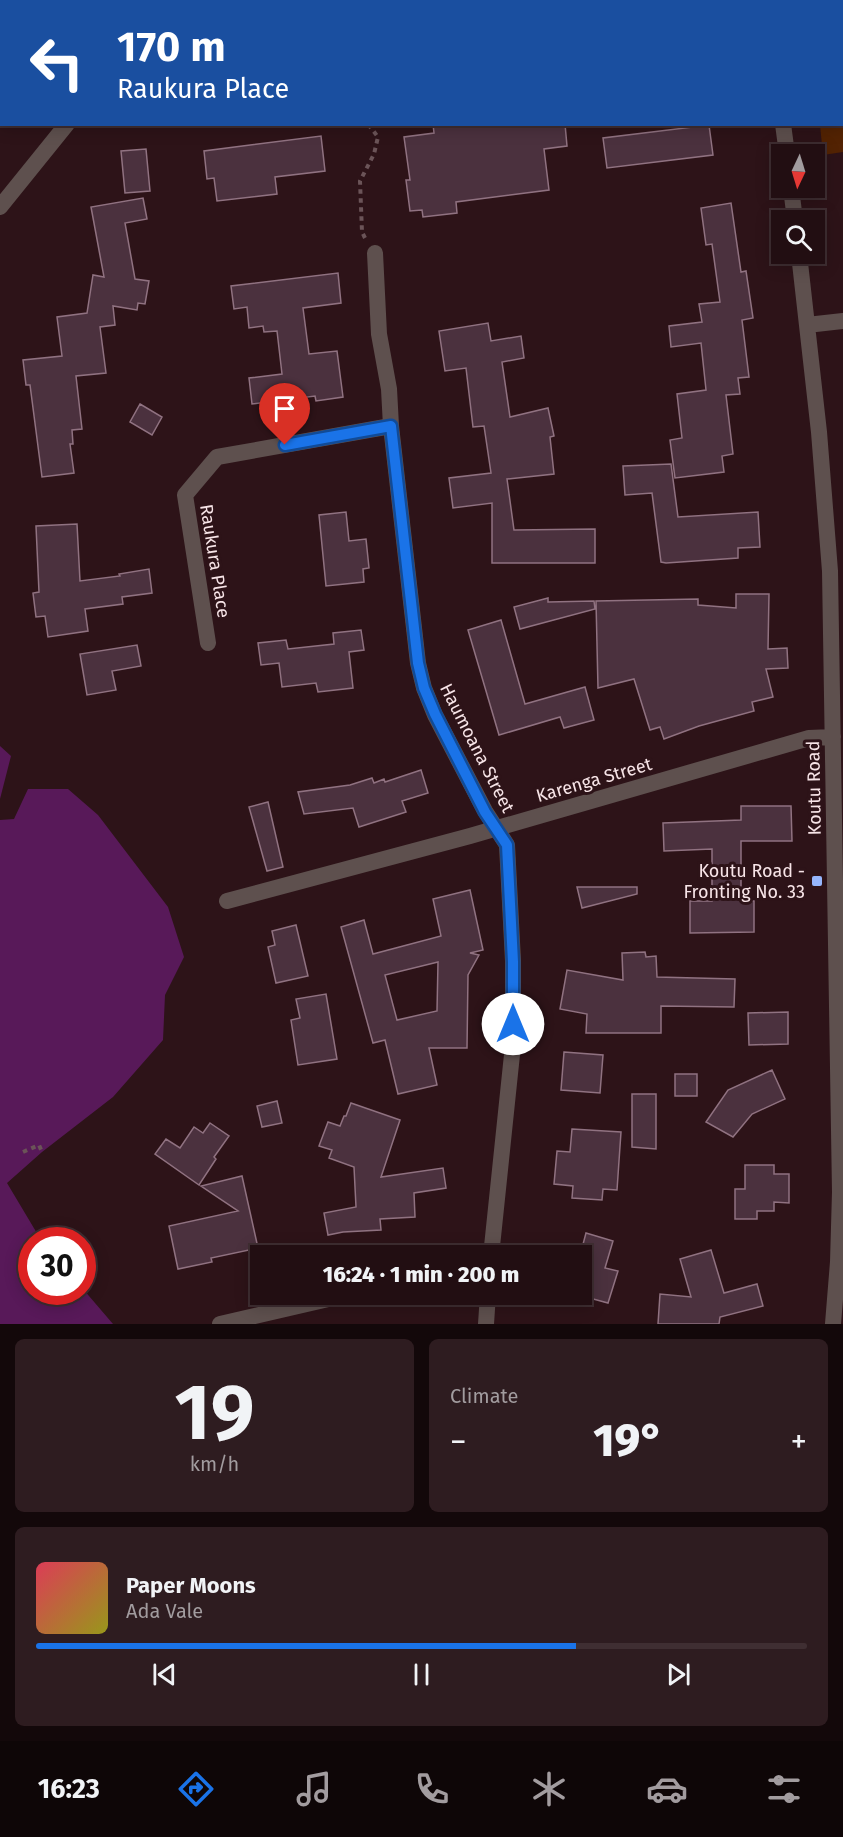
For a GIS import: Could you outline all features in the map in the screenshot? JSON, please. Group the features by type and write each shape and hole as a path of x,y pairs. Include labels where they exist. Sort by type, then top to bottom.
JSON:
{"street":[{"path":"0,207 65,126"},
{"path":"783,126 786,144"},
{"name":"Haumoana Street","path":"375,253 379,334 389,389 391,426 418,663 424,688 440,724 485,812 507,845 513,962 513,1033 492,1245"},
{"name":"Koutu Road","path":"800,264 825,499 830,571 841,1095 838,1262 833,1324"},
{"path":"807,325 843,321"},
{"name":"Raukura Place","path":"208,643 185,495 217,457 391,426"},
{"name":"Karenga Street","path":"227,901 496,828 809,738 833,737"},
{"path":"219,1324 302,1305"},
{"path":"486,1324 487,1305"}],"path":[{"path":"370,126 378,137 374,154 360,181 362,232 375,253"},
{"path":"24,1152 39,1145 42,1152"}],"shaded area":[{"path":"820,126 843,126 843,152 825,155 825,144 822,144"},
{"path":"0,746 11,756 0,799"},
{"path":"28,789 68,789 98,815 168,907 184,957 165,995 163,1040 113,1097 42,1152 7,1183 33,1227 18,1227 18,1305 96,1304 113,1324 0,1324 0,820 14,819"}],"building":[{"path":"433,126 565,126 567,146 544,149 549,190 456,202 457,213 423,217 422,210 410,211 406,180 410,180 404,137 434,133"},
{"path":"709,126 713,155 607,168 603,138"},
{"path":"321,136 325,171 275,177 277,194 217,201 214,178 207,179 204,151"},
{"path":"146,149 150,191 125,193 121,151"},
{"path":"143,198 147,219 125,223 135,279 149,281 145,304 138,303 137,310 113,306 115,325 100,327 106,373 76,376 82,429 72,430 73,444 70,444 74,473 42,477 30,385 26,385 23,360 62,356 57,317 87,313 93,275 104,277 91,207"},
{"path":"731,203 741,272 746,271 753,318 742,320 749,377 738,378 740,394 726,395 733,454 722,456 724,472 675,478 670,440 682,438 677,394 706,390 701,343 671,347 669,326 702,322 699,304 720,302 712,244 706,245 701,208"},
{"path":"338,273 341,303 303,308 309,354 337,351 343,397 316,401 315,396 252,404 249,378 282,374 277,331 264,332 263,326 249,328 247,307 234,309 231,286"},
{"path":"488,323 491,341 521,336 524,358 502,362 510,417 548,408 554,436 550,437 554,474 507,479 514,530 595,529 595,563 492,563 492,503 453,508 449,478 491,473 484,426 473,427 466,368 445,371 439,331"},
{"path":"140,404 162,417 152,435 130,422"},
{"path":"671,464 678,517 758,512 760,547 738,548 738,558 661,562 652,493 625,495 623,466"},
{"path":"346,512 349,541 366,539 369,568 363,569 364,582 326,586 319,515"},
{"path":"77,524 80,581 120,576 119,574 149,569 152,593 122,597 123,604 85,609 88,631 48,637 45,616 36,617 33,593 39,592 36,526"},
{"path":"736,594 769,594 768,649 787,648 788,668 766,669 773,697 752,702 754,711 699,726 664,739 660,727 650,730 634,679 598,688 596,601 698,599 698,605 736,608"},
{"path":"548,598 548,602 594,601 595,609 520,629 514,607"},
{"path":"501,620 525,704 585,687 594,720 564,728 560,717 499,735 468,630"},
{"path":"361,630 364,650 349,652 353,688 318,692 316,683 282,687 279,663 261,665 258,643 286,640 288,649 334,644 333,633"},
{"path":"137,645 141,666 112,671 116,690 87,695 80,654"},
{"path":"421,770 428,793 402,801 406,812 359,827 353,808 304,814 298,792 350,785 372,778 374,783 384,779 385,782"},
{"path":"268,802 283,867 267,871 249,807"},
{"path":"741,806 791,806 792,841 741,841 741,901 754,901 754,932 690,933 690,901 712,901 712,849 664,851 663,823 741,820"},
{"path":"577,887 637,887 637,894 582,908"},
{"path":"470,890 483,950 470,953 479,955 468,975 467,1048 429,1048 437,1085 398,1094 385,1040 373,1043 341,927 364,920 373,954 441,936 433,899","holes":["438,962 437,1011 397,1020 385,975"]},
{"path":"296,925 308,976 276,983 268,947 275,945 272,931"},
{"path":"645,952 646,957 656,956 657,977 735,979 734,1007 661,1006 661,1033 586,1033 587,1014 560,1009 567,970 623,980 622,953"},
{"path":"326,994 337,1059 298,1065 291,1020 300,1018 296,999"},
{"path":"788,1012 788,1044 749,1045 748,1013"},
{"path":"564,1052 603,1055 600,1093 561,1090"},
{"path":"772,1070 785,1099 752,1114 733,1137 706,1122 728,1090"},
{"path":"675,1074 697,1074 697,1096 675,1096"},
{"path":"632,1094 656,1094 656,1149 632,1147"},
{"path":"277,1101 282,1123 262,1127 257,1106"},
{"path":"351,1103 400,1120 381,1177 443,1168 446,1188 414,1193 415,1217 380,1219 381,1230 328,1235 324,1213 356,1207 354,1167 329,1158 332,1150 319,1146 328,1122 340,1126"},
{"path":"210,1123 229,1136 214,1157 216,1159 199,1185 155,1154 166,1139 180,1148 194,1127 203,1133"},
{"path":"572,1129 621,1132 617,1190 603,1189 602,1200 572,1198 573,1186 554,1184 557,1151 570,1152"},
{"path":"745,1165 774,1165 774,1174 789,1174 789,1203 774,1202 774,1211 757,1211 757,1219 735,1219 735,1189 745,1189"},
{"path":"242,1176 257,1245 250,1245 250,1250 211,1258 212,1262 178,1269 169,1226 238,1211 201,1186"},
{"path":"586,1233 613,1241 605,1268 618,1271 608,1303 592,1299 592,1245 583,1245"},
{"path":"711,1250 724,1293 757,1284 763,1306 720,1317 719,1324 658,1324 660,1294 691,1297 680,1259"}],"place":[{"name":"Koutu Road - Fronting No. 33","path":"817,881"}],"route":[{"path":"285,445 391,426 418,663 424,688 485,812 507,845 513,962 513,1024"}]}
